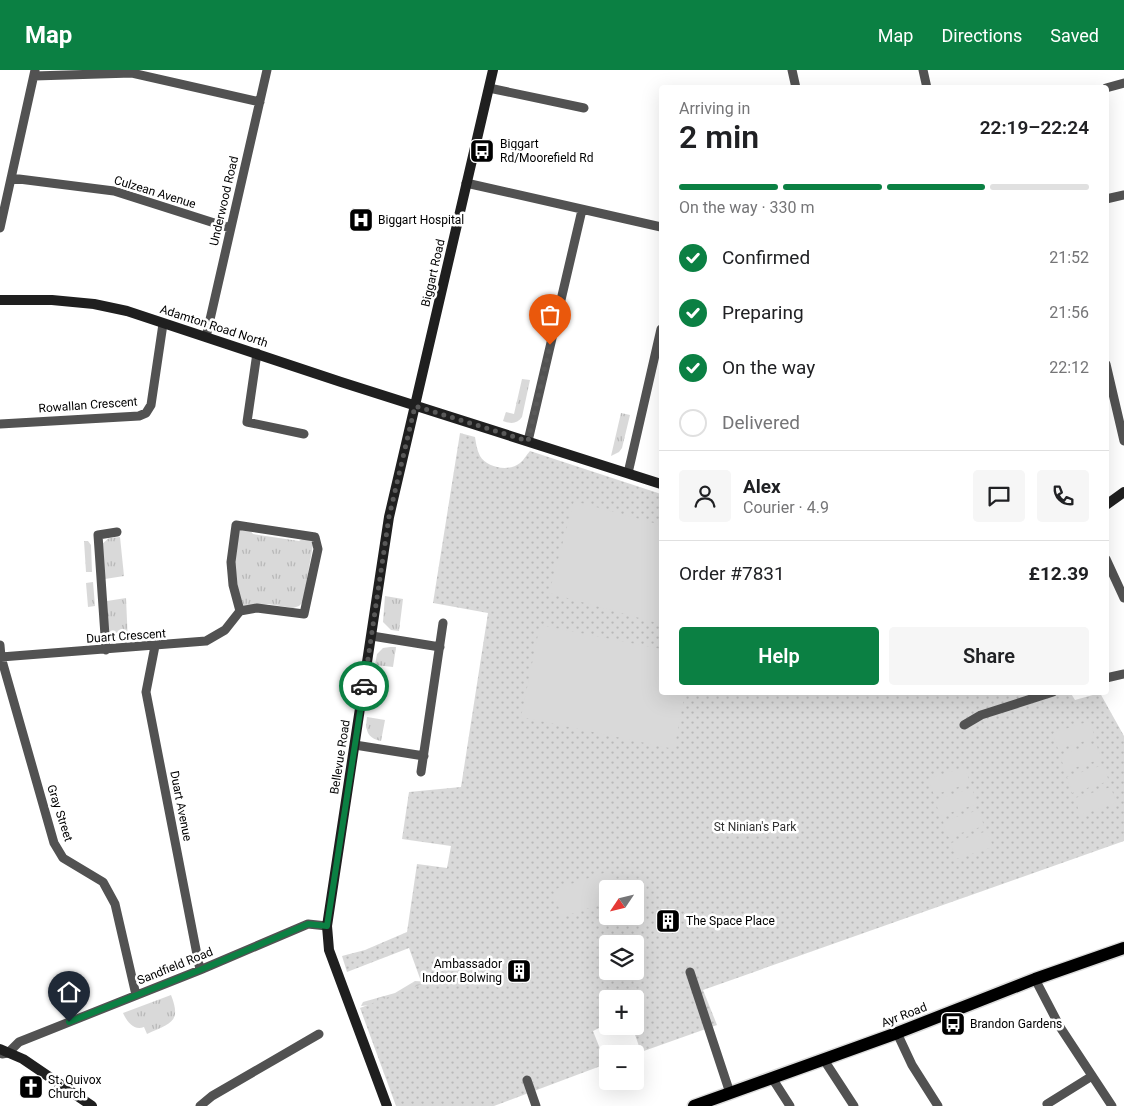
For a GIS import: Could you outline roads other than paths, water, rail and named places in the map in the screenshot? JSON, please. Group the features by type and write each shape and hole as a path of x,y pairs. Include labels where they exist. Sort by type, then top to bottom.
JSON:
{"main road":[{"name":"Ayr Road","path":"694,1106 897,1033 1034,979 1124,948"}],"street":[{"name":"Underwood Road","path":"206,338 267,70"},
{"name":"Biggart Road","path":"415,406 493,70"},
{"path":"792,70 795,85"},
{"path":"923,70 926,85"},
{"path":"0,228 34,73 132,73 260,102"},
{"path":"1109,87 1124,83"},
{"path":"489,88 584,108"},
{"name":"Culzean Avenue","path":"11,178 114,191 230,228"},
{"path":"466,183 659,227"},
{"path":"1109,198 1124,195"},
{"path":"528,441 582,210"},
{"name":"Adamton Road North","path":"0,300 52,300 94,304 127,311 415,406 659,483"},
{"name":"Rowallan Crescent","path":"0,424 139,416 146,413 151,405 163,324"},
{"path":"628,473 657,372 659,350"},
{"path":"257,353 247,422 304,434"},
{"path":"1109,377 1124,441"},
{"name":"Bellevue Road","path":"387,1106 328,950 327,926 389,517 415,406"},
{"path":"1109,503 1124,492"},
{"path":"236,525 315,537 318,549 304,614 257,608 240,611 233,585 231,562 236,525"},
{"path":"106,650 98,535 117,532"},
{"path":"1109,566 1124,598"},
{"name":"Duart Crescent","path":"1,657 206,642 225,630 240,611"},
{"path":"421,772 443,623"},
{"path":"372,636 440,647"},
{"name":"Gray Street","path":"0,645 1,657 54,843 63,858 104,882 115,904 136,995"},
{"name":"Duart Avenue","path":"154,646 146,692 200,970"},
{"path":"1109,677 1124,674"},
{"path":"964,725 981,715 1044,695"},
{"path":"355,745 424,756"},
{"name":"Sandfield Road","path":"2,1052 19,1042 200,970 308,924 327,926"},
{"path":"690,972 730,1093"},
{"path":"1034,979 1060,1027 1112,1106"},
{"path":"897,1033 912,1065 938,1106"},
{"path":"200,1106 212,1096 319,1034"},
{"path":"2,1052 23,1059 92,1106"},
{"path":"824,1060 854,1106"},
{"path":"1048,1106 1047,1104 1092,1076"},
{"path":"772,1078 790,1106"},
{"path":"527,1080 536,1106"}],"place":[{"name":"Biggart Rd/Moorefield Rd","path":"482,151"},
{"name":"Biggart Hospital","path":"361,220"},
{"name":"The Space Place","path":"668,921"},
{"name":"Ambassador Indoor Bolwing","path":"519,971"},
{"name":"Brandon Gardens","path":"953,1024"},
{"name":"St. Quivox Church","path":"31,1087"}],"park label":[{"name":"St Ninian's Park","path":"755,827"}]}
